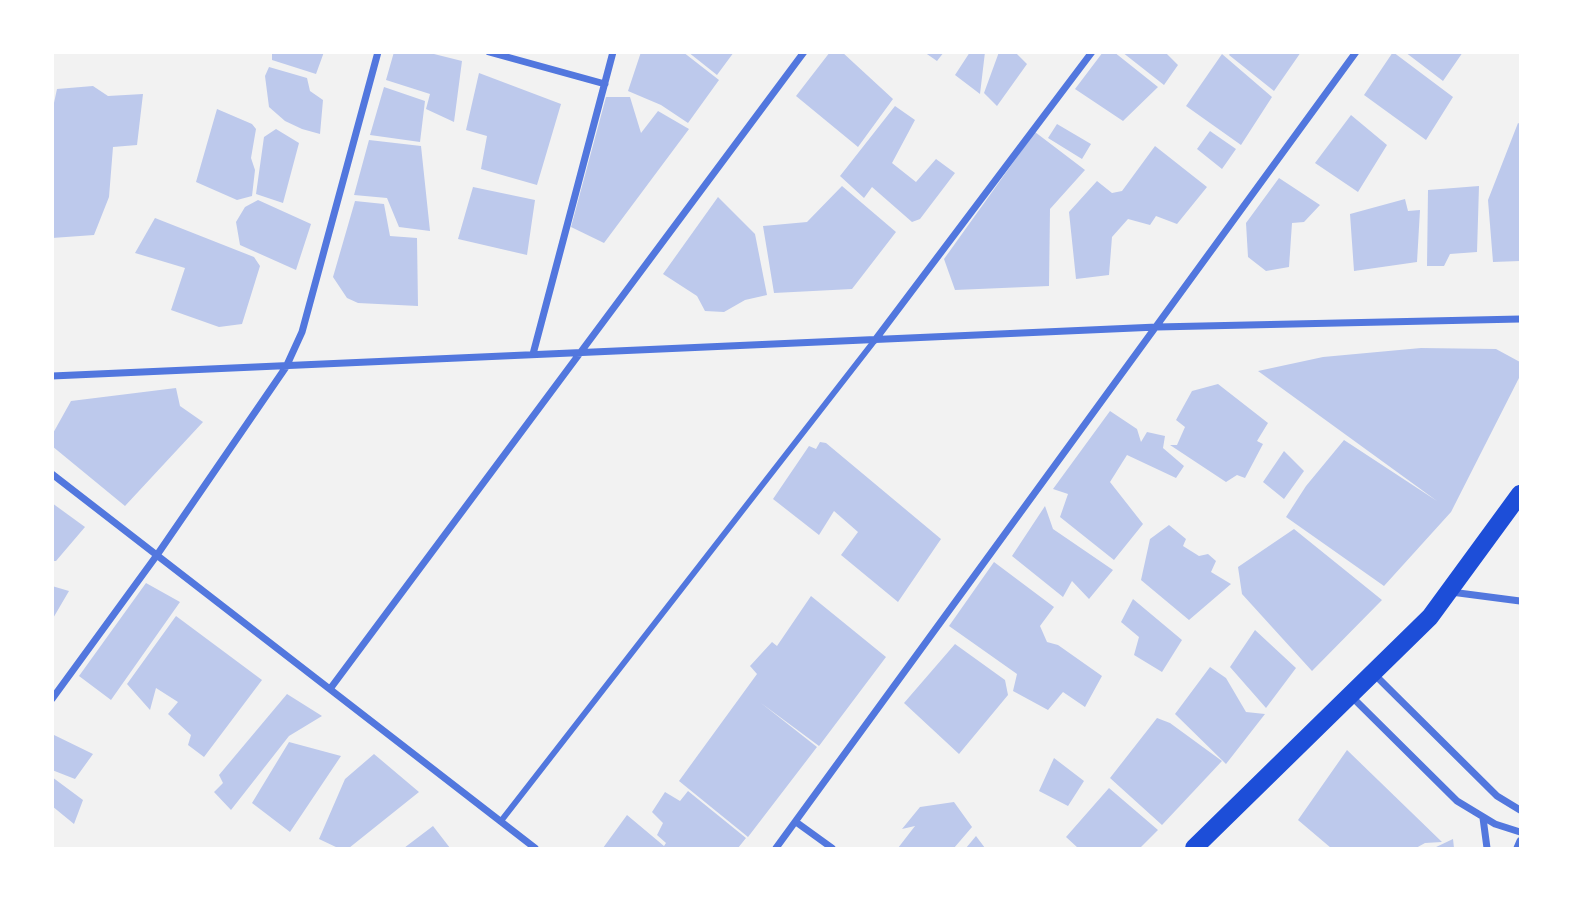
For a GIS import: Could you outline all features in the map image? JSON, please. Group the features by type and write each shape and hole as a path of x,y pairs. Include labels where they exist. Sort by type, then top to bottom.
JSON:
{"main road":[{"path":"1194,849 1430,617 1521,494"}],"street":[{"path":"52,699 157,555 286,367 302,332 378,52"},
{"path":"489,52 605,84"},
{"path":"533,354 613,52"},
{"path":"330,689 804,52"},
{"path":"500,821 875,340 1092,52"},
{"path":"776,849 1356,52"},
{"path":"52,376 1157,327 1521,319"},
{"path":"52,474 535,849"},
{"path":"1450,592 1521,601"},
{"path":"1373,672 1497,796 1521,810"},
{"path":"1350,694 1448,793 1483,818 1501,827 1521,832"},
{"path":"1483,818 1487,849"},
{"path":"796,821 832,849"},
{"path":"1517,849 1521,841"}],"building":[{"path":"272,52 324,52 316,74 272,60"},
{"path":"394,52 426,52 462,61 454,122 426,109 430,94 386,80"},
{"path":"641,52 683,52 719,80 688,123 661,105 628,91"},
{"path":"688,52 734,52 717,75"},
{"path":"830,52 842,52 893,99 858,147 796,96"},
{"path":"924,52 944,52 937,61"},
{"path":"970,52 985,52 980,94 955,75"},
{"path":"999,52 1015,52 1027,64 997,106 984,93"},
{"path":"1103,52 1114,52 1158,87 1123,121 1075,89"},
{"path":"1122,52 1165,52 1178,65 1164,85"},
{"path":"1231,52 1301,52 1274,91 1229,55"},
{"path":"1393,52 1453,97 1426,140 1364,95"},
{"path":"1405,52 1463,52 1443,81"},
{"path":"1222,54 1272,97 1241,145 1186,106"},
{"path":"269,67 307,78 310,91 323,100 320,134 285,121 269,107 265,76"},
{"path":"479,73 561,104 537,185 481,169 487,136 466,130"},
{"path":"93,86 108,96 143,94 137,145 113,147 109,197 94,235 52,238 52,112 57,89"},
{"path":"384,87 425,101 420,142 370,135"},
{"path":"606,97 630,97 641,133 658,111 689,129 604,243 571,227"},
{"path":"895,106 915,120 892,163 916,182 936,159 955,173 920,219 912,222 872,187 864,198 840,176"},
{"path":"217,109 252,124 256,129 251,158 255,170 252,196 237,200 196,182"},
{"path":"1351,115 1387,145 1358,192 1315,163"},
{"path":"1518,123 1520,261 1493,262 1488,200"},
{"path":"1057,124 1091,144 1082,159 1048,138"},
{"path":"276,129 299,143 283,203 256,194 264,137"},
{"path":"1210,131 1236,149 1222,169 1197,149"},
{"path":"1035,132 1085,170 1050,209 1049,286 955,290 944,259"},
{"path":"369,140 421,146 430,231 399,227 387,198 354,195"},
{"path":"1155,146 1207,187 1177,224 1156,216 1150,225 1128,219 1112,237 1109,275 1076,279 1069,212 1097,181 1112,193 1122,191"},
{"path":"1279,178 1320,205 1304,222 1292,223 1289,267 1266,271 1248,257 1246,223"},
{"path":"842,186 896,232 852,289 774,293 763,226 807,222"},
{"path":"1479,186 1477,252 1450,254 1444,266 1427,266 1428,190"},
{"path":"473,187 535,200 527,255 458,239"},
{"path":"718,197 755,234 767,295 745,300 724,312 705,311 697,296 663,274"},
{"path":"1405,199 1408,211 1420,210 1417,262 1354,271 1350,214"},
{"path":"258,200 311,224 296,270 240,245 236,222 245,207"},
{"path":"355,201 384,204 390,236 417,238 418,306 358,303 347,298 333,277"},
{"path":"155,218 254,257 260,266 242,324 219,327 171,310 185,268 135,253"},
{"path":"1421,348 1496,349 1520,362 1520,376 1451,512 1384,586 1286,517 1306,486 1344,440 1437,501 1258,371 1323,357"},
{"path":"1218,384 1268,423 1257,441 1263,444 1245,478 1237,475 1226,482 1170,445 1177,445 1185,427 1176,420 1192,391"},
{"path":"176,388 180,406 203,422 125,506 52,446 52,435 71,401"},
{"path":"1110,411 1137,429 1141,442 1147,432 1165,436 1163,448 1184,466 1176,478 1127,455 1110,482 1143,524 1114,560 1060,517 1068,494 1053,489"},
{"path":"820,442 826,443 941,539 898,602 841,555 858,532 834,511 819,535 773,499 809,446 816,449"},
{"path":"1284,451 1304,471 1284,499 1263,482"},
{"path":"52,503 85,527 56,561 52,561"},
{"path":"1045,506 1053,529 1113,570 1089,599 1072,581 1063,597 1012,556"},
{"path":"1169,525 1186,539 1183,546 1199,556 1208,554 1216,561 1211,572 1231,584 1189,620 1141,580 1150,539"},
{"path":"1294,529 1382,600 1312,671 1242,594 1238,567"},
{"path":"994,562 1054,607 1040,626 1047,642 1058,645 1102,676 1085,707 1063,692 1048,710 1013,691 1017,674 949,626"},
{"path":"146,583 180,602 111,700 79,676"},
{"path":"52,586 69,591 52,620"},
{"path":"811,596 886,657 819,746 761,703 817,747 748,837 679,781 757,674 750,666 772,642 777,646"},
{"path":"1133,599 1182,640 1162,672 1134,655 1139,637 1121,622"},
{"path":"176,616 262,680 204,757 188,745 191,735 168,714 178,702 156,688 150,710 127,684"},
{"path":"1255,630 1296,668 1266,708 1230,667"},
{"path":"955,644 1005,680 1008,695 959,754 904,703"},
{"path":"1210,667 1226,678 1246,712 1265,714 1226,764 1175,714"},
{"path":"287,694 322,716 289,736 231,810 214,792 223,783 219,775"},
{"path":"1157,718 1170,723 1222,761 1162,825 1110,778"},
{"path":"52,734 93,754 75,779 52,770"},
{"path":"289,742 341,756 290,832 252,803"},
{"path":"1347,750 1442,842 1425,843 1416,848 1331,848 1298,820"},
{"path":"374,754 419,792 349,848 338,848 319,839 345,779"},
{"path":"1054,758 1084,781 1068,806 1039,791"},
{"path":"52,777 83,800 74,824 52,806"},
{"path":"1109,788 1158,830 1140,848 1078,848 1066,837"},
{"path":"688,791 746,838 738,848 603,848 627,815 664,846 666,843 657,835 663,823 652,812 665,792 680,801"},
{"path":"954,802 972,827 954,848 898,848 915,826 902,829 920,807"},
{"path":"433,826 450,848 404,848"},
{"path":"976,836 985,848 966,848"},
{"path":"1453,839 1454,848 1434,848"}]}
